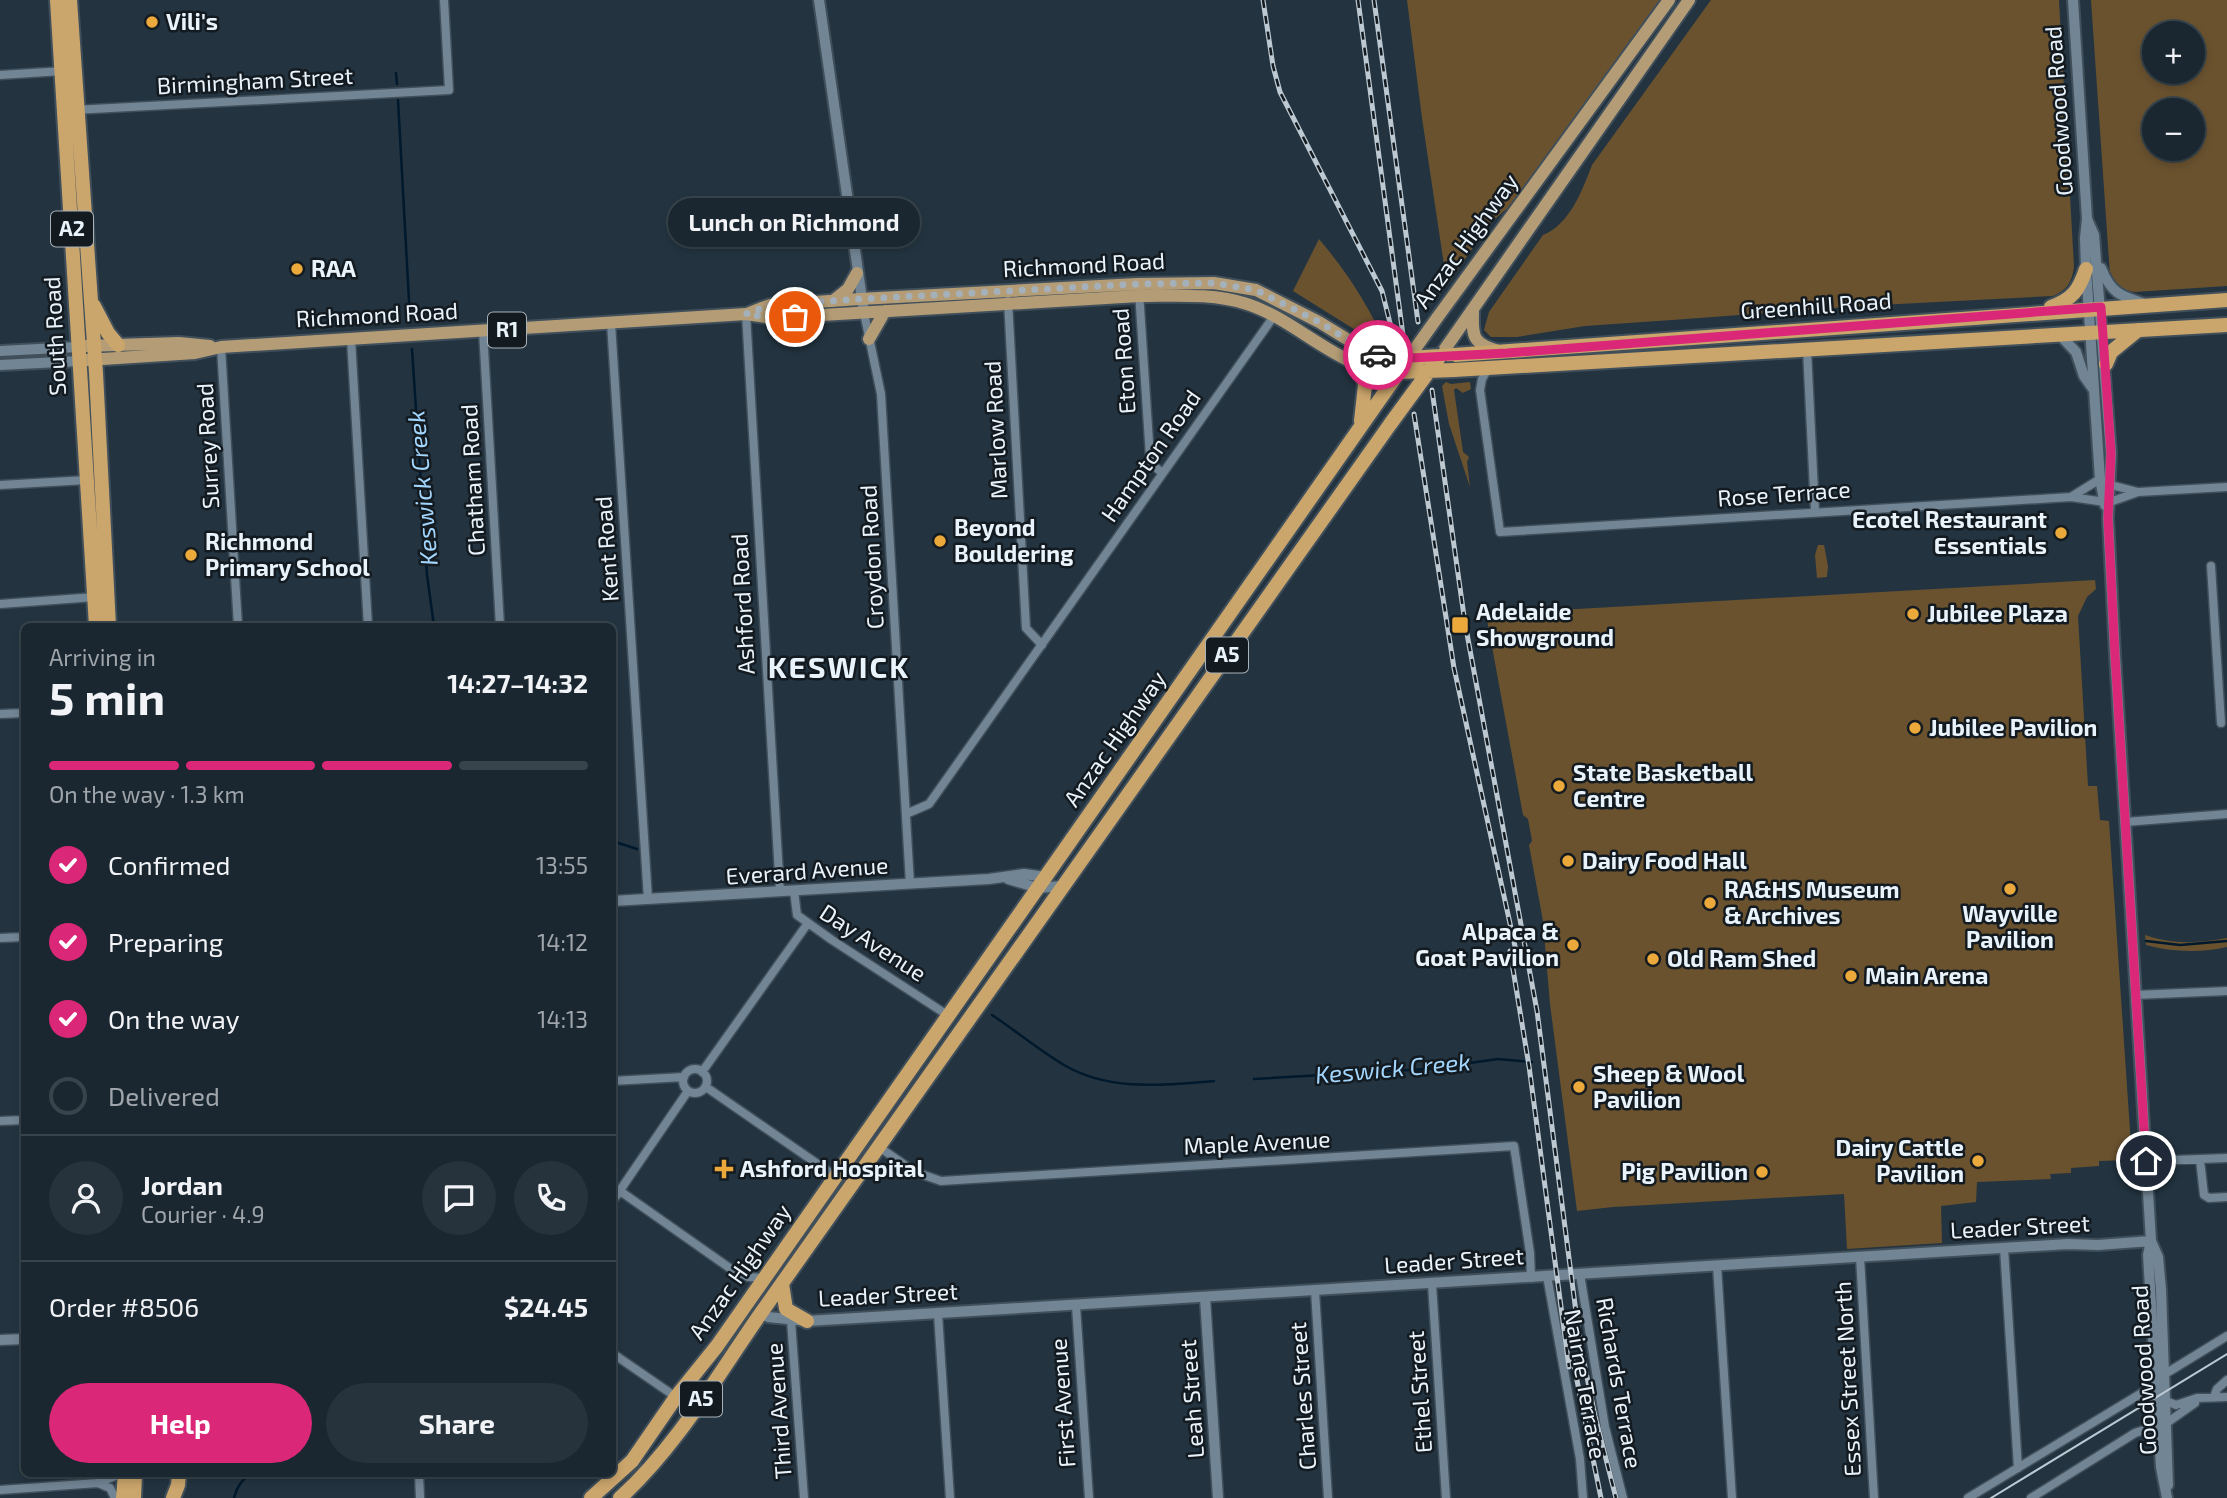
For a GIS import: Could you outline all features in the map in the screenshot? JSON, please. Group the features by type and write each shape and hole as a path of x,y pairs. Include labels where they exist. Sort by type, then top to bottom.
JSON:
{"highway":[{"name":"South Road","path":"57,0 87,480 101,597 108,623"},
{"name":"South Road","path":"70,0 94,352 101,597 97,623"},
{"path":"2029,313 2066,301 2075,295 2080,289 2086,269"},
{"name":"Greenhill Road","path":"1409,358 1448,353 1507,353 2227,300"},
{"path":"91,302 118,345"},
{"path":"1875,325 1923,330 1925,343"},
{"name":"Greenhill Road","path":"1430,371 2227,325"},
{"path":"2106,364 2110,352 2137,330"},
{"path":"1702,338 1703,345 1709,347 1732,346 1748,353"},
{"name":"Anzac Highway","path":"620,1498 668,1447 1391,424 1430,371 1448,353"},
{"path":"1359,429 1364,406 1362,367"},
{"name":"Richmond Road","path":"1399,372 1430,371"},
{"name":"Anzac Highway","path":"616,1475 639,1451 676,1397 717,1346 1399,372"},
{"path":"1122,768 1139,780"},
{"path":"921,1055 936,1066"},
{"path":"872,1123 879,1147"},
{"path":"850,1153 866,1145 879,1147"},
{"path":"801,1226 816,1236"},
{"path":"717,1346 740,1324 761,1313 757,1306 758,1296 765,1276"},
{"path":"782,1284 786,1309 807,1321"},
{"path":"661,1419 666,1426 672,1428 686,1421"},
{"path":"639,1451 658,1437 666,1440 668,1447"},
{"path":"122,1477 123,1498"},
{"path":"134,1498 135,1477"},
{"path":"173,1498 179,1477"},
{"name":"Anzac Highway","path":"590,1498 614,1477"}],"main road":[{"path":"819,0 864,313"},
{"name":"Anzac Highway","path":"1399,372 1669,0"},
{"name":"Anzac Highway","path":"1448,353 1473,311 1689,0"},
{"name":"Goodwood Road","path":"2073,0 2087,219 2086,269 2095,308"},
{"path":"1619,70 1633,79"},
{"name":"Goodwood Road","path":"2087,219 2094,235 2096,256 2094,390 2100,478 2107,502 2151,1241 2160,1268 2165,1374 2161,1403"},
{"path":"2096,256 2113,290 2121,296 2145,304"},
{"path":"857,276 865,289 881,298"},
{"path":"833,301 848,289 857,276"},
{"name":"Richmond Road","path":"94,352 118,345 179,343 221,347 746,314 772,318 864,313 1007,298 1214,283 1256,290 1319,322 1360,348 1387,358 1409,358"},
{"name":"Richmond Road","path":"1138,290 1218,298 1248,305 1273,316 1362,367 1382,372 1399,372"},
{"name":"Richmond Road","path":"746,314 770,305 860,299 1007,298"},
{"path":"1273,316 1279,301"},
{"path":"869,339 885,311"},
{"path":"1473,311 1472,331 1475,339 1484,347 1507,353"},
{"name":"Goodwood Road","path":"2096,333 2106,364 2111,485 2107,502"},
{"path":"2060,335 2076,352 2084,376 2094,390"},
{"name":"Richmond Road","path":"0,365 94,352 195,353 221,347"},
{"name":"Richmond Road","path":"0,351 79,354"},
{"name":"Goodwood Road","path":"2151,1241 2148,1255 2155,1385 2161,1403 2169,1470 2167,1498"},
{"name":"Leader Street","path":"761,1313 768,1317 807,1321 2151,1241"}],"street":[{"name":"Birmingham Street","path":"63,110 449,90 444,0"},
{"path":"0,75 76,71"},
{"name":"Eton Road","path":"1138,290 1150,457 1152,464 1162,473"},
{"name":"Marlow Road","path":"1007,298 1026,628 1042,645"},
{"name":"Croydon Road","path":"864,313 881,394 910,884"},
{"name":"Ashford Road","path":"746,314 779,892"},
{"name":"Hampton Road","path":"906,814 929,804 1273,316"},
{"name":"Kent Road","path":"611,323 648,899"},
{"name":"Chatham Road","path":"483,331 500,623"},
{"path":"351,339 369,623"},
{"name":"Surrey Road","path":"221,347 238,623"},
{"path":"1807,350 1815,511"},
{"name":"Rose Terrace","path":"1488,369 1479,390 1500,532 2071,497 2107,502 2138,492 2227,487"},
{"path":"2071,497 2100,478"},
{"path":"0,485 87,480"},
{"name":"Rose Terrace","path":"2111,485 2138,492"},
{"path":"2211,566 2221,723"},
{"path":"0,604 101,597"},
{"path":"0,715 21,713"},
{"path":"2125,822 2227,814"},
{"name":"Everard Avenue","path":"616,901 1004,878 1062,886"},
{"name":"Day Avenue","path":"794,891 797,915 949,1016"},
{"path":"702,1072 808,923"},
{"path":"0,939 21,937"},
{"path":"2135,995 2227,991"},
{"path":"616,1080 684,1077 692,1070 702,1072 706,1077 706,1087"},
{"path":"684,1077 688,1090 700,1092 706,1087"},
{"path":"706,1087 835,1176"},
{"path":"616,1197 688,1090"},
{"path":"0,1121 21,1120"},
{"name":"Maple Avenue","path":"879,1147 915,1172 941,1181 1514,1146 1530,1253 1531,1278"},
{"path":"2146,1161 2227,1158"},
{"path":"2200,1160 2204,1195 2209,1198 2227,1197"},
{"path":"621,1191 731,1269 748,1277 765,1276"},
{"path":"2004,1248 2018,1468"},
{"name":"Essex Street North","path":"1860,1257 1874,1498"},
{"path":"1717,1266 1732,1498"},
{"name":"Richards Terrace","path":"1580,1274 1605,1427 1623,1498"},
{"name":"Nairne Terrace","path":"1547,1276 1580,1459 1583,1498"},
{"name":"Ethel Street","path":"1432,1284 1446,1498"},
{"name":"Charles Street","path":"1315,1291 1328,1498"},
{"name":"Leah Street","path":"1205,1298 1218,1498"},
{"name":"First Avenue","path":"1076,1306 1089,1498"},
{"path":"938,1314 950,1498"},
{"name":"Third Avenue","path":"792,1321 804,1498"},
{"path":"2165,1374 2227,1336"},
{"path":"0,1340 21,1339"},
{"path":"616,1356 676,1397"},
{"path":"2031,1498 2135,1433 2163,1423 2190,1406 2214,1397 2227,1380"},
{"path":"1968,1498 2155,1385"},
{"path":"2135,1396 2147,1395 2161,1403 2176,1405 2197,1398 2227,1397"},
{"path":"0,1490 99,1483 114,1477"},
{"path":"419,1477 421,1498"},
{"path":"99,1483 110,1488 115,1498"}],"shaded area":[{"path":"1407,0 1664,0 1516,201 1490,223 1447,285 1422,118"},
{"path":"1711,0 2059,0 2074,267 2068,285 2053,296 1860,306 1585,326 1517,337 1491,337 1484,330 1489,312 1543,235 1568,215 1592,165"},
{"path":"2091,0 2227,0 2227,286 2134,292 2122,289 2110,275"},
{"path":"1319,239 1357,290 1386,345 1357,331 1293,291"},
{"path":"1446,382 1470,382 1471,389 1463,393 1456,388 1454,390 1463,452 1469,457 1467,462 1470,487 1449,424 1442,386"},
{"path":"1818,545 1824,545 1827,577 1817,578 1815,555"},
{"name":"Adelaide Showground","path":"2095,580 2096,589 2087,597 2078,616 2088,786 2097,786 2100,820 2109,821 2132,1160 2099,1161 2099,1166 2071,1168 2071,1173 2050,1174 2051,1179 1977,1182 1976,1202 1941,1206 1942,1243 1847,1249 1844,1194 1577,1211 1550,1004 1543,921 1529,845 1532,841 1528,819 1523,815 1486,614"},
{"path":"2145,935 2186,942 2227,938 2227,947 2197,951 2165,949 2146,945"}],"waterway":[{"name":"Keswick Creek","path":"396,73 397,84"},
{"name":"Keswick Creek","path":"398,100 410,319"},
{"name":"Keswick Creek","path":"412,349 427,575 434,623"},
{"name":"Keswick Creek","path":"616,842 637,849"},
{"name":"Keswick Creek","path":"2146,941 2180,945 2227,941"},
{"name":"Keswick Creek","path":"992,1015 1064,1065 1082,1074 1138,1085 1214,1081"},
{"name":"Keswick Creek","path":"1254,1079 1427,1069 1498,1059 1532,1062"},
{"path":"234,1498 247,1477"}],"tram line":[{"path":"1991,1498 2227,1354"}],"railway":[{"path":"1263,0 1273,66 1280,92 1382,291 1396,347"},
{"path":"1358,0 1403,335"},
{"path":"1374,0 1418,322"},
{"path":"1432,390 1465,623 1537,1011 1580,1343 1616,1498"},
{"path":"1414,414 1454,668 1518,960"},
{"path":"1510,951 1529,1066 1569,1367"},
{"path":"1572,1356 1601,1498"}],"way so far":[{"path":"795,317 772,318 746,314 770,305 860,299 1138,284 1214,283 1256,290 1319,322 1352,344 1378,355"}],"place":[{"name":"Vili's","path":"152,22"},
{"name":"RAA","path":"297,269"},
{"name":"Lunch on Richmond","path":"795,317"},
{"name":"Ecotel Restaurant Essentials","path":"2061,533"},
{"name":"Beyond Bouldering","path":"940,541"},
{"name":"Richmond Primary School","path":"191,555"},
{"name":"Jubilee Plaza","path":"1913,614"},
{"name":"Adelaide Showground","path":"1460,625"},
{"name":"Jubilee Pavilion","path":"1915,728"},
{"name":"State Basketball Centre","path":"1559,786"},
{"name":"Dairy Food Hall","path":"1568,861"},
{"name":"Wayville Pavilion","path":"2010,889"},
{"name":"RA&HS Museum & Archives","path":"1710,903"},
{"name":"Alpaca & Goat Pavilion","path":"1573,945"},
{"name":"Old Ram Shed","path":"1653,959"},
{"name":"Main Arena","path":"1851,976"},
{"name":"Sheep & Wool Pavilion","path":"1579,1087"},
{"name":"Dairy Cattle Pavilion","path":"1978,1161"},
{"name":"Ashford Hospital","path":"724,1169"},
{"name":"Pig Pavilion","path":"1762,1172"}],"district":[{"name":"KESWICK","path":"839,668"}],"route":[{"path":"1378,355 1391,359 1507,353 2101,307 2111,453 2108,518 2115,655 2146,1161"}]}
